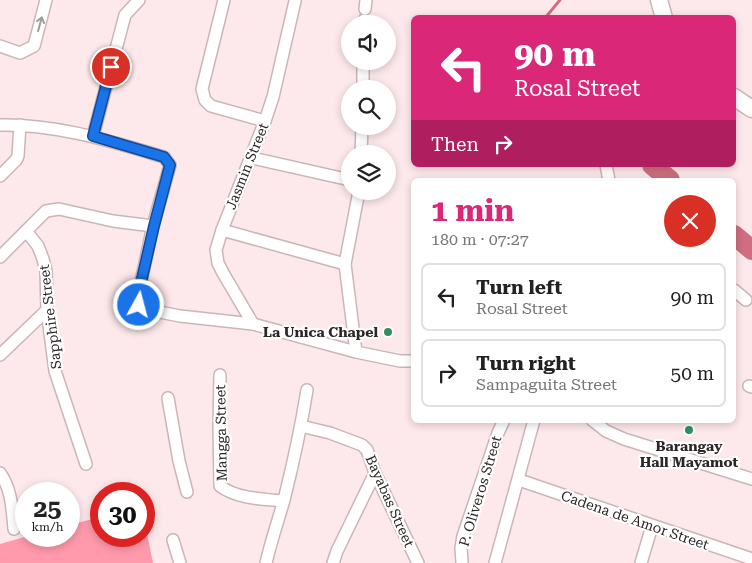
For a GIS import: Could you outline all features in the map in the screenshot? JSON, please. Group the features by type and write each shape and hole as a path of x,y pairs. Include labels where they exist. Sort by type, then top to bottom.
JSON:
{"main road":[{"path":"659,0 663,15"},
{"path":"736,98 752,109"}],"street":[{"path":"0,46 20,53 34,46 46,0"},
{"path":"93,136 125,15 139,0"},
{"path":"224,0 202,90 205,100 211,106 265,121"},
{"name":"Jasmin Street","path":"253,324 218,263 216,250 222,230 252,158 273,97 294,1"},
{"path":"0,125 48,128 93,136 164,157 168,160 170,165 137,300 139,305 144,308 180,316 253,324 356,352 400,361 411,361"},
{"path":"0,176 18,156 20,125"},
{"path":"252,158 341,178"},
{"path":"356,352 346,264 357,200"},
{"path":"0,256 46,211 52,209 112,221 154,226"},
{"path":"222,230 346,264"},
{"name":"Sapphire Street","path":"26,231 38,246 43,259 46,271 47,310 55,371 86,464"},
{"path":"736,292 746,300"},
{"path":"0,355 47,310"},
{"name":"Mangga Street","path":"220,374 220,486 233,493 283,501"},
{"path":"266,563 301,426 307,390"},
{"path":"168,398 179,461 187,492"},
{"name":"P. Oliveros Street","path":"462,563 461,548 463,536 502,423"},
{"path":"495,563 533,423"},
{"path":"596,423 606,431 624,440 752,478"},
{"name":"Bayabas Street","path":"301,426 330,432 362,445 367,450 375,473 418,563"},
{"path":"0,473 6,481 10,492 14,530"},
{"path":"333,563 375,473"},
{"name":"Cadena de Amor Street","path":"519,480 652,526 732,558 752,559"},
{"path":"641,563 652,526"},
{"path":"173,540 180,563"}],"shaded area":[{"path":"90,520 90,547 150,547 153,563 0,563 0,544 15,540 15,547 80,547 80,522"}],"waterway":[{"path":"548,15 560,0"},
{"path":"654,167 668,178"},
{"path":"736,237 752,250"}],"place":[{"name":"La Unica Chapel","path":"388,332"},
{"name":"Barangay Hall Mayamot","path":"689,430"}],"route":[{"path":"111,67 93,136 164,157 170,165 137,300 139,305"}]}
